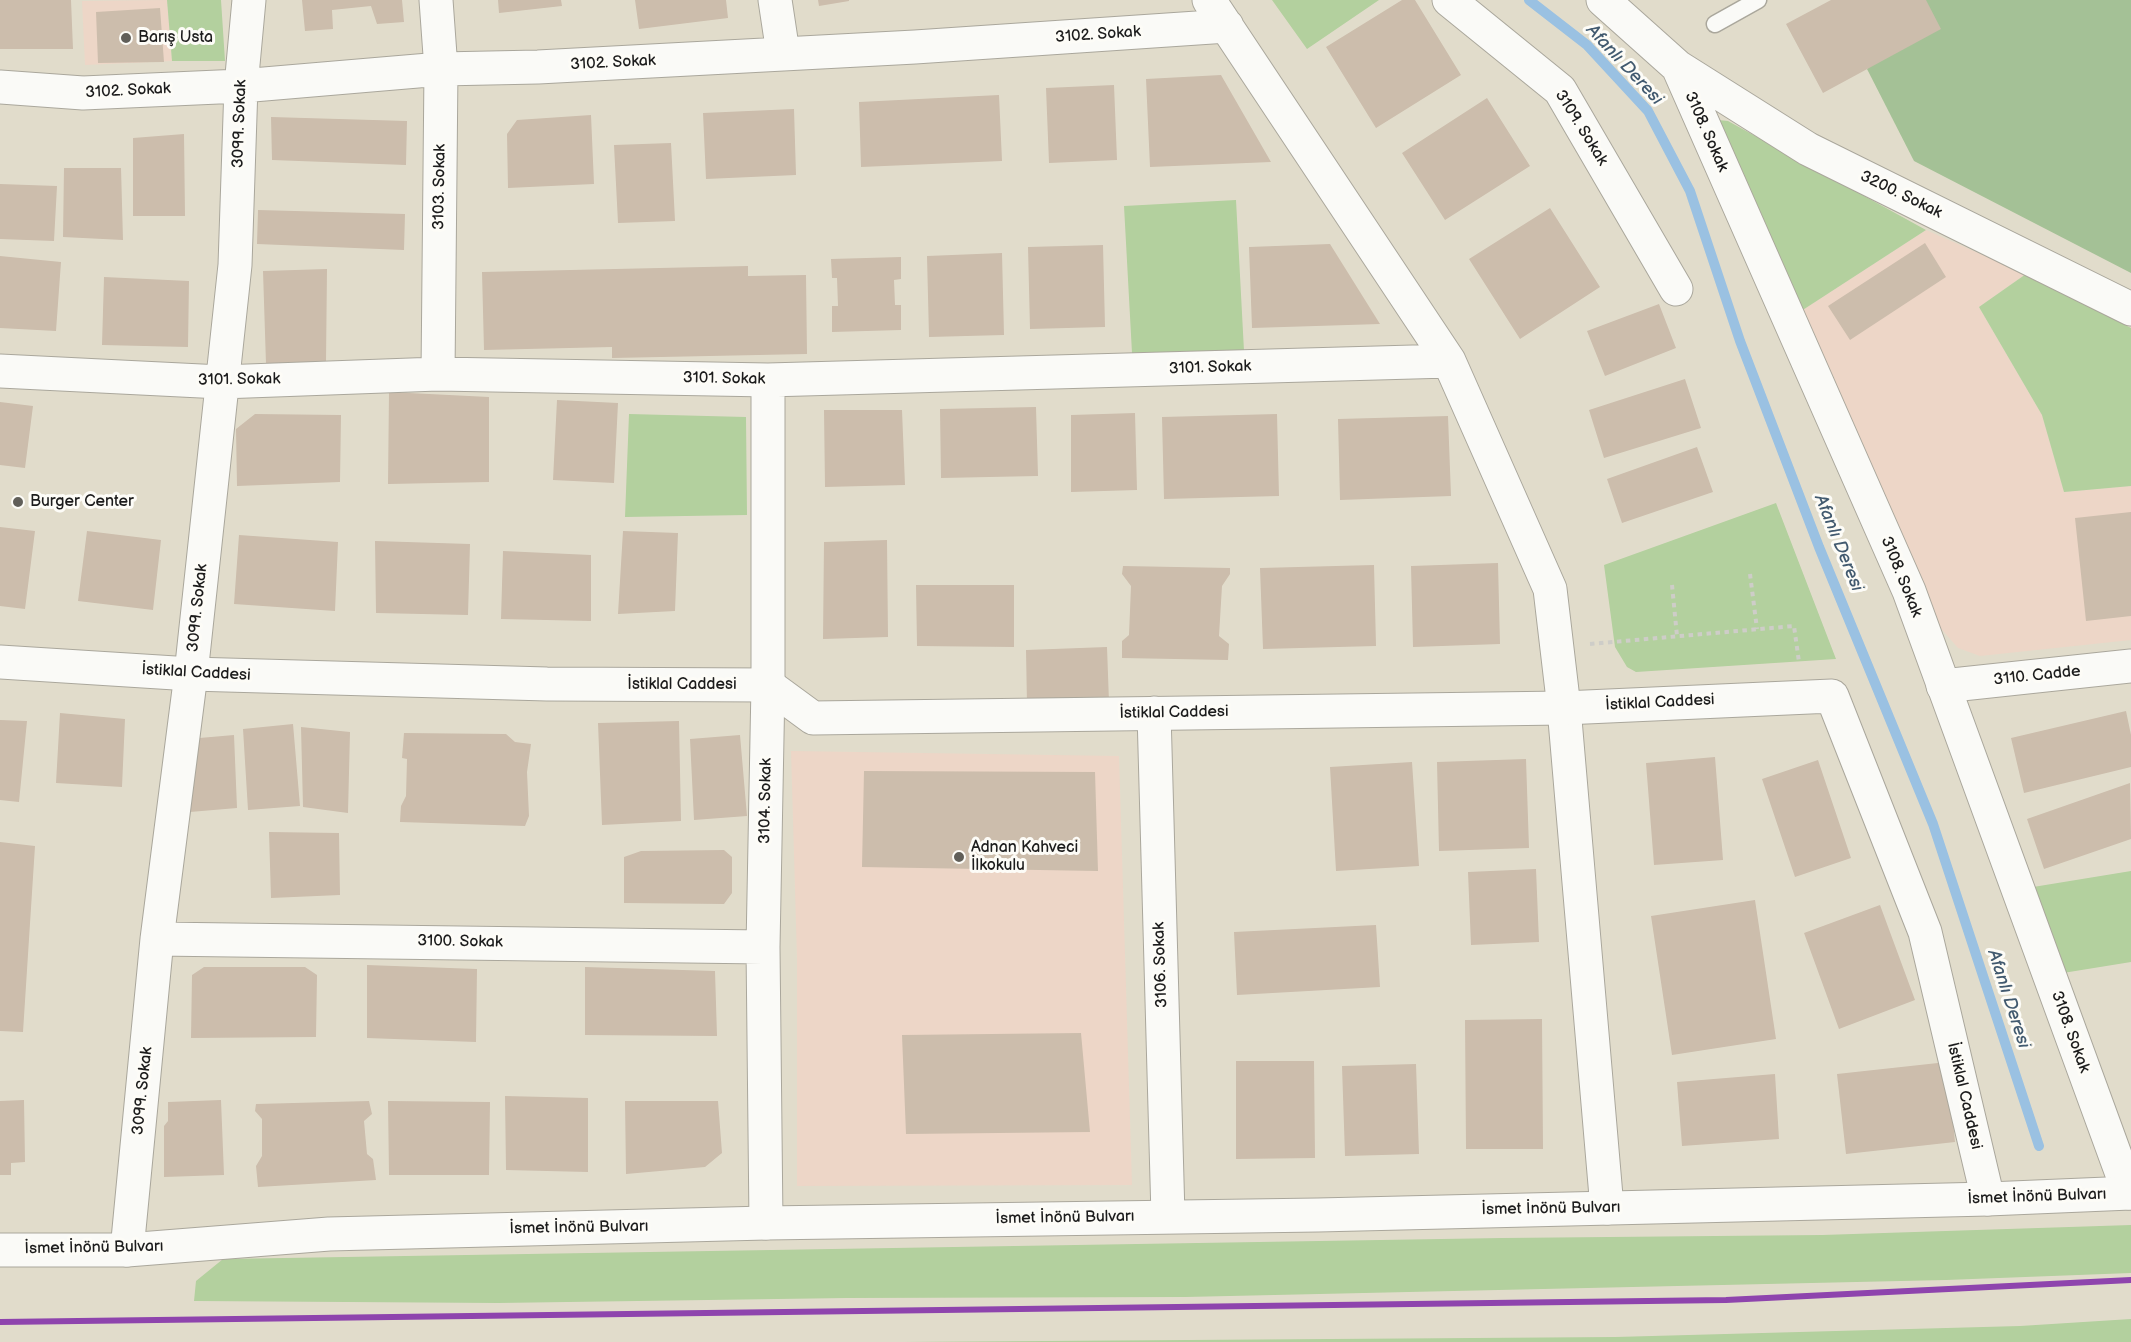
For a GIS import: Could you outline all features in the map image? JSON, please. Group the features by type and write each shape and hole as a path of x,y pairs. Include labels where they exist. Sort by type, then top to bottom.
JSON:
{"street":[{"name":"3099. Sokak","path":"127,1250 157,939 191,674 235,265 241,86 249,0"},
{"name":"3103. Sokak","path":"436,0 441,69 438,374"},
{"path":"775,0 783,53"},
{"name":"3109. Sokak","path":"1449,0 1560,90 1676,289"},
{"name":"3108. Sokak","path":"1603,0 1678,68 1909,591 2130,1193"},
{"name":"3102. Sokak","path":"0,87 83,93 241,86 441,69 538,67 783,53 1218,13"},
{"path":"1218,13 1449,361 1550,589 1564,708 1607,1208"},
{"name":"3200. Sokak","path":"1678,68 1808,149 2131,309"},
{"name":"3101. Sokak","path":"0,370 221,382 438,374 768,380 1449,361"},
{"name":"3104. Sokak","path":"766,1223 763,947 768,685 768,380"},
{"name":"İstiklal Caddesi","path":"0,662 191,674 547,684 768,685 813,718 1564,708 1832,696 1925,932 1988,1199"},
{"name":"3110. Cadde","path":"1943,686 2131,666"},
{"name":"3106. Sokak","path":"1154,713 1168,1216"},
{"name":"3100. Sokak","path":"157,939 763,947"},
{"name":"İsmet İnönü Bulvarı","path":"0,1250 127,1250 329,1234 766,1223 1607,1208 1988,1199 2130,1193"}],"lane":[{"path":"1715,24 1758,0"}],"path":[{"path":"1750,574 1757,629"},
{"path":"1672,585 1677,636"},
{"path":"1556,648 1794,626 1802,697"}],"shaded area":[{"path":"167,0 172,61 85,65 82,1"},
{"path":"1926,230 2026,274 1979,307 2042,415 2064,492 2131,486 2131,640 1980,656 1958,648 1938,625 1795,315"},
{"path":"791,751 1119,756 1132,1185 797,1186 797,958"}],"green space":[{"path":"167,0 221,0 225,61 172,61"},
{"path":"1272,0 1379,0 1307,49"},
{"path":"1926,0 2131,0 2131,273 1914,161 1867,69"},
{"path":"1718,120 1728,121 1926,230 1795,315"},
{"path":"1236,200 1244,351 1132,353 1124,206"},
{"path":"2026,274 2131,328 2131,486 2064,492 2042,415 1979,307"},
{"path":"629,414 746,417 747,515 625,517"},
{"path":"1776,503 1836,659 1636,672 1627,667 1615,647 1604,565"},
{"path":"2131,871 2131,962 2063,973 2027,888"},
{"path":"2131,1225 2131,1273 1946,1280 1185,1297 847,1298 498,1303 194,1301 196,1281 223,1259 1502,1238 1822,1235"},
{"path":"2131,1319 2131,1342 902,1342 1615,1337 2020,1326"}],"building":[{"path":"0,0 71,0 73,49 0,49"},
{"path":"302,0 402,0 404,22 377,24 371,6 332,10 333,29 305,31"},
{"path":"498,0 561,0 562,6 499,13"},
{"path":"635,0 726,0 728,18 639,29"},
{"path":"818,0 849,0 849,1 819,6"},
{"path":"1402,0 1415,0 1461,75 1376,128 1326,47"},
{"path":"1831,0 1926,0 1941,29 1823,93 1786,24"},
{"path":"160,8 164,62 98,63 96,12"},
{"path":"1221,75 1271,162 1150,167 1146,79"},
{"path":"1114,85 1117,160 1049,163 1046,88"},
{"path":"999,95 1002,161 861,167 859,102"},
{"path":"1487,98 1530,166 1445,220 1402,153"},
{"path":"794,109 796,175 706,179 703,113"},
{"path":"591,115 594,184 508,188 507,134 517,120"},
{"path":"271,117 407,121 406,165 272,160"},
{"path":"184,134 185,216 133,216 133,138"},
{"path":"671,143 675,221 618,223 614,145"},
{"path":"64,168 121,168 123,240 63,237"},
{"path":"0,184 57,186 54,241 0,239"},
{"path":"1550,208 1600,287 1520,339 1469,259"},
{"path":"258,210 405,214 404,250 257,244"},
{"path":"1925,243 1946,277 1850,340 1828,306"},
{"path":"1330,244 1380,324 1252,328 1249,247"},
{"path":"1103,245 1105,327 1030,329 1028,247"},
{"path":"1002,253 1004,335 929,337 927,256"},
{"path":"0,256 61,262 56,331 0,328"},
{"path":"901,257 901,279 894,280 895,305 901,305 901,330 832,332 832,306 838,306 837,278 832,278 831,259"},
{"path":"748,266 748,276 806,275 807,354 612,358 612,347 484,350 482,272"},
{"path":"327,269 326,362 266,364 263,271"},
{"path":"104,277 189,281 188,347 102,345"},
{"path":"1659,304 1676,348 1605,376 1587,331"},
{"path":"1685,379 1701,428 1604,458 1589,410"},
{"path":"389,392 489,397 489,482 388,484"},
{"path":"557,400 618,403 614,483 553,480"},
{"path":"0,402 33,406 25,468 0,465"},
{"path":"1036,407 1038,476 941,478 940,409"},
{"path":"824,410 902,410 905,485 825,487"},
{"path":"1135,413 1137,490 1071,492 1071,415"},
{"path":"255,414 341,415 340,482 237,486 236,429"},
{"path":"1277,414 1279,496 1164,499 1162,417"},
{"path":"1448,416 1451,496 1340,500 1338,419"},
{"path":"1697,447 1713,492 1622,523 1607,479"},
{"path":"2131,512 2131,616 2086,621 2075,518"},
{"path":"0,527 35,531 25,609 0,606"},
{"path":"87,531 161,540 153,610 78,601"},
{"path":"623,531 678,533 675,611 618,614"},
{"path":"239,535 338,542 335,611 234,604"},
{"path":"887,540 888,637 823,639 824,542"},
{"path":"375,541 470,544 468,615 376,613"},
{"path":"503,551 591,555 591,621 501,619"},
{"path":"1498,563 1500,644 1413,647 1411,566"},
{"path":"1374,565 1376,646 1263,649 1260,568"},
{"path":"1123,566 1230,568 1230,574 1222,586 1219,636 1229,644 1228,660 1122,658 1122,641 1129,635 1131,586 1122,574"},
{"path":"916,585 1014,585 1014,647 917,646"},
{"path":"1107,647 1109,702 1027,705 1026,650"},
{"path":"2126,711 2131,735 2131,767 2024,793 2011,738"},
{"path":"60,713 125,719 122,787 56,783"},
{"path":"0,720 27,721 19,802 0,800"},
{"path":"679,721 681,821 602,825 598,723"},
{"path":"293,724 300,806 248,810 243,729"},
{"path":"301,727 350,732 348,813 303,807"},
{"path":"404,733 506,734 515,742 531,744 527,772 529,816 525,826 400,822 401,806 406,796 407,759 402,758"},
{"path":"234,735 237,808 190,812 188,739"},
{"path":"740,735 747,816 694,820 690,739"},
{"path":"1715,757 1723,860 1654,865 1646,763"},
{"path":"1526,759 1529,848 1439,851 1437,762"},
{"path":"1818,760 1851,858 1795,877 1762,779"},
{"path":"1412,762 1419,866 1336,871 1330,767"},
{"path":"864,771 1095,772 1098,871 862,867"},
{"path":"2130,783 2131,839 2044,869 2027,819"},
{"path":"269,832 339,833 340,895 271,898"},
{"path":"0,842 35,846 23,1032 0,1031"},
{"path":"724,850 732,857 732,893 724,904 624,903 624,857 641,851"},
{"path":"1536,869 1539,942 1471,945 1468,872"},
{"path":"1755,900 1776,1039 1672,1055 1651,916"},
{"path":"1880,905 1915,1000 1839,1029 1804,933"},
{"path":"1376,925 1380,987 1237,995 1234,932"},
{"path":"367,965 477,969 476,1042 367,1038"},
{"path":"204,967 305,967 317,975 316,1037 191,1038 192,975"},
{"path":"585,967 715,971 717,1036 585,1035"},
{"path":"1542,1019 1543,1149 1466,1149 1465,1020"},
{"path":"1081,1033 1090,1132 906,1134 902,1035"},
{"path":"1236,1061 1314,1061 1315,1158 1236,1159"},
{"path":"1947,1062 1955,1142 1846,1154 1837,1074"},
{"path":"1416,1064 1419,1154 1345,1156 1342,1066"},
{"path":"1775,1074 1779,1139 1682,1146 1677,1082"},
{"path":"505,1096 588,1098 588,1172 506,1170"},
{"path":"24,1100 25,1162 11,1163 11,1175 0,1175 0,1101"},
{"path":"221,1100 224,1175 164,1177 164,1126 168,1121 168,1102"},
{"path":"369,1101 372,1114 364,1121 367,1154 373,1159 376,1180 258,1187 256,1166 262,1156 262,1119 255,1111 256,1104"},
{"path":"388,1101 490,1102 489,1175 389,1175"},
{"path":"625,1101 718,1101 722,1153 705,1167 626,1174"}],"waterway":[{"name":"Afanlı Deresi","path":"1529,0 1587,45 1648,111 1690,191 1740,341 1819,547 1933,824 2039,1146"}],"transit line":[{"path":"0,1322 1726,1300 2131,1280"}],"place":[{"name":"Barış Usta","path":"126,38"},
{"name":"Burger Center","path":"18,502"},
{"name":"Adnan Kahveci İlkokulu","path":"959,857"}]}
